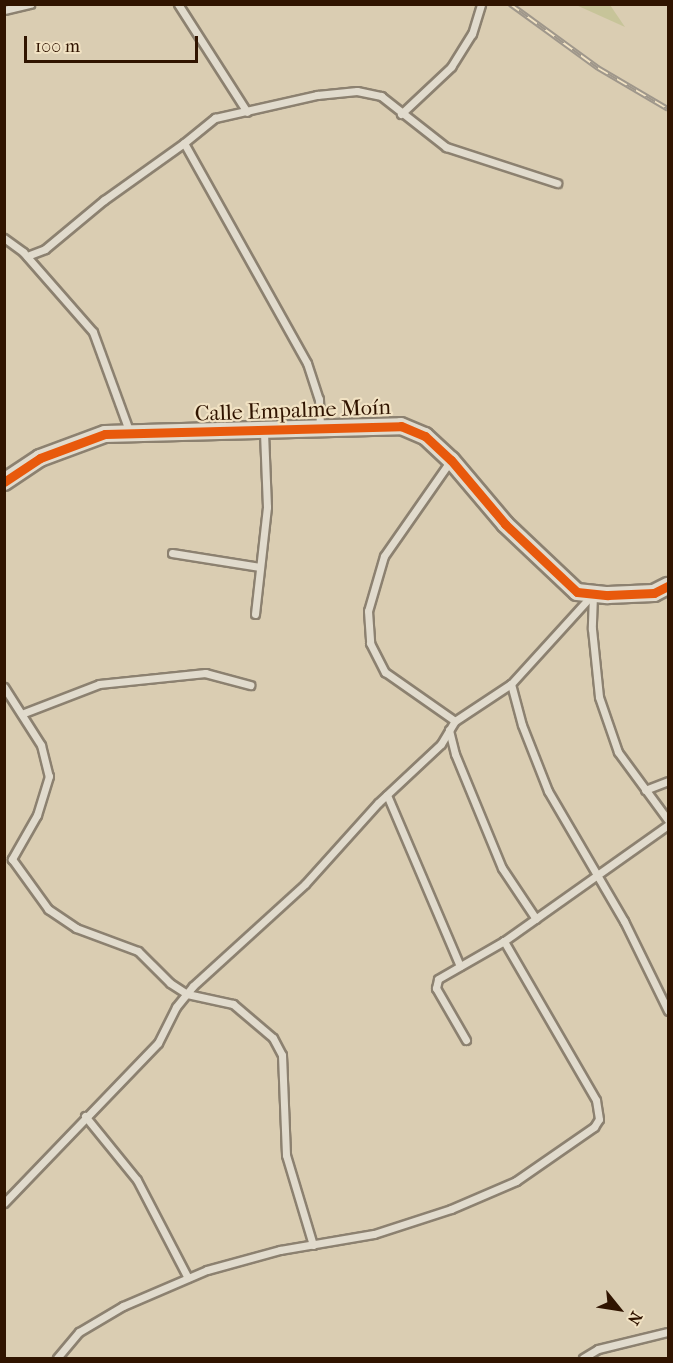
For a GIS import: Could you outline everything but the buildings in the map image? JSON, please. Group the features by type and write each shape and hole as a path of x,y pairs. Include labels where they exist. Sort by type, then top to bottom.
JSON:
{"street":[{"name":"Calle Empalme Moín","path":"4,482 40,458 105,434 401,426 425,436 451,460 505,524 577,592 654,593 669,586"}],"lane":[{"path":"4,10 30,4"},
{"path":"178,4 247,112"},
{"path":"401,114 451,67 472,34 481,4"},
{"path":"27,256 53,244 104,200 215,118 317,95 357,91 381,96 401,114 446,147 557,183"},
{"path":"184,143 307,363 319,399 320,429"},
{"path":"4,238 27,256 93,332 131,434"},
{"path":"255,614 267,507 264,431"},
{"path":"451,460 384,556 368,612 370,643 385,672 455,721"},
{"path":"172,553 260,567"},
{"path":"4,1203 85,1116 158,1043 187,994 305,884 387,795 441,744 455,721 511,684 593,594"},
{"path":"593,594 591,629 599,697 618,752 669,820"},
{"path":"24,713 99,684 205,673 250,685"},
{"path":"511,684 522,725 548,791 624,921 669,1011"},
{"path":"4,687 24,713 41,745 49,776 37,815 8,860 48,909 76,928 138,951 170,983 187,994 233,1004 273,1038 282,1056 286,1155 313,1245"},
{"path":"449,730 455,754 502,868 536,919"},
{"path":"645,790 669,781"},
{"path":"387,795 460,966"},
{"path":"466,1040 436,988 438,979 504,941 669,825"},
{"path":"57,1359 79,1332 123,1306 188,1278 280,1250 374,1234 451,1209 516,1181 594,1127 599,1119 596,1100 504,941"},
{"path":"85,1116 137,1180 188,1278"},
{"path":"583,1359 598,1349 669,1332"}],"shaded area":[{"path":"576,5 610,5 625,27"}],"railway":[{"path":"510,4 598,68 668,109"}],"cycle path":[{"path":"4,482 40,458 105,434 401,426 425,436 451,460 505,524 577,592 608,595 654,593 668,586"}]}
